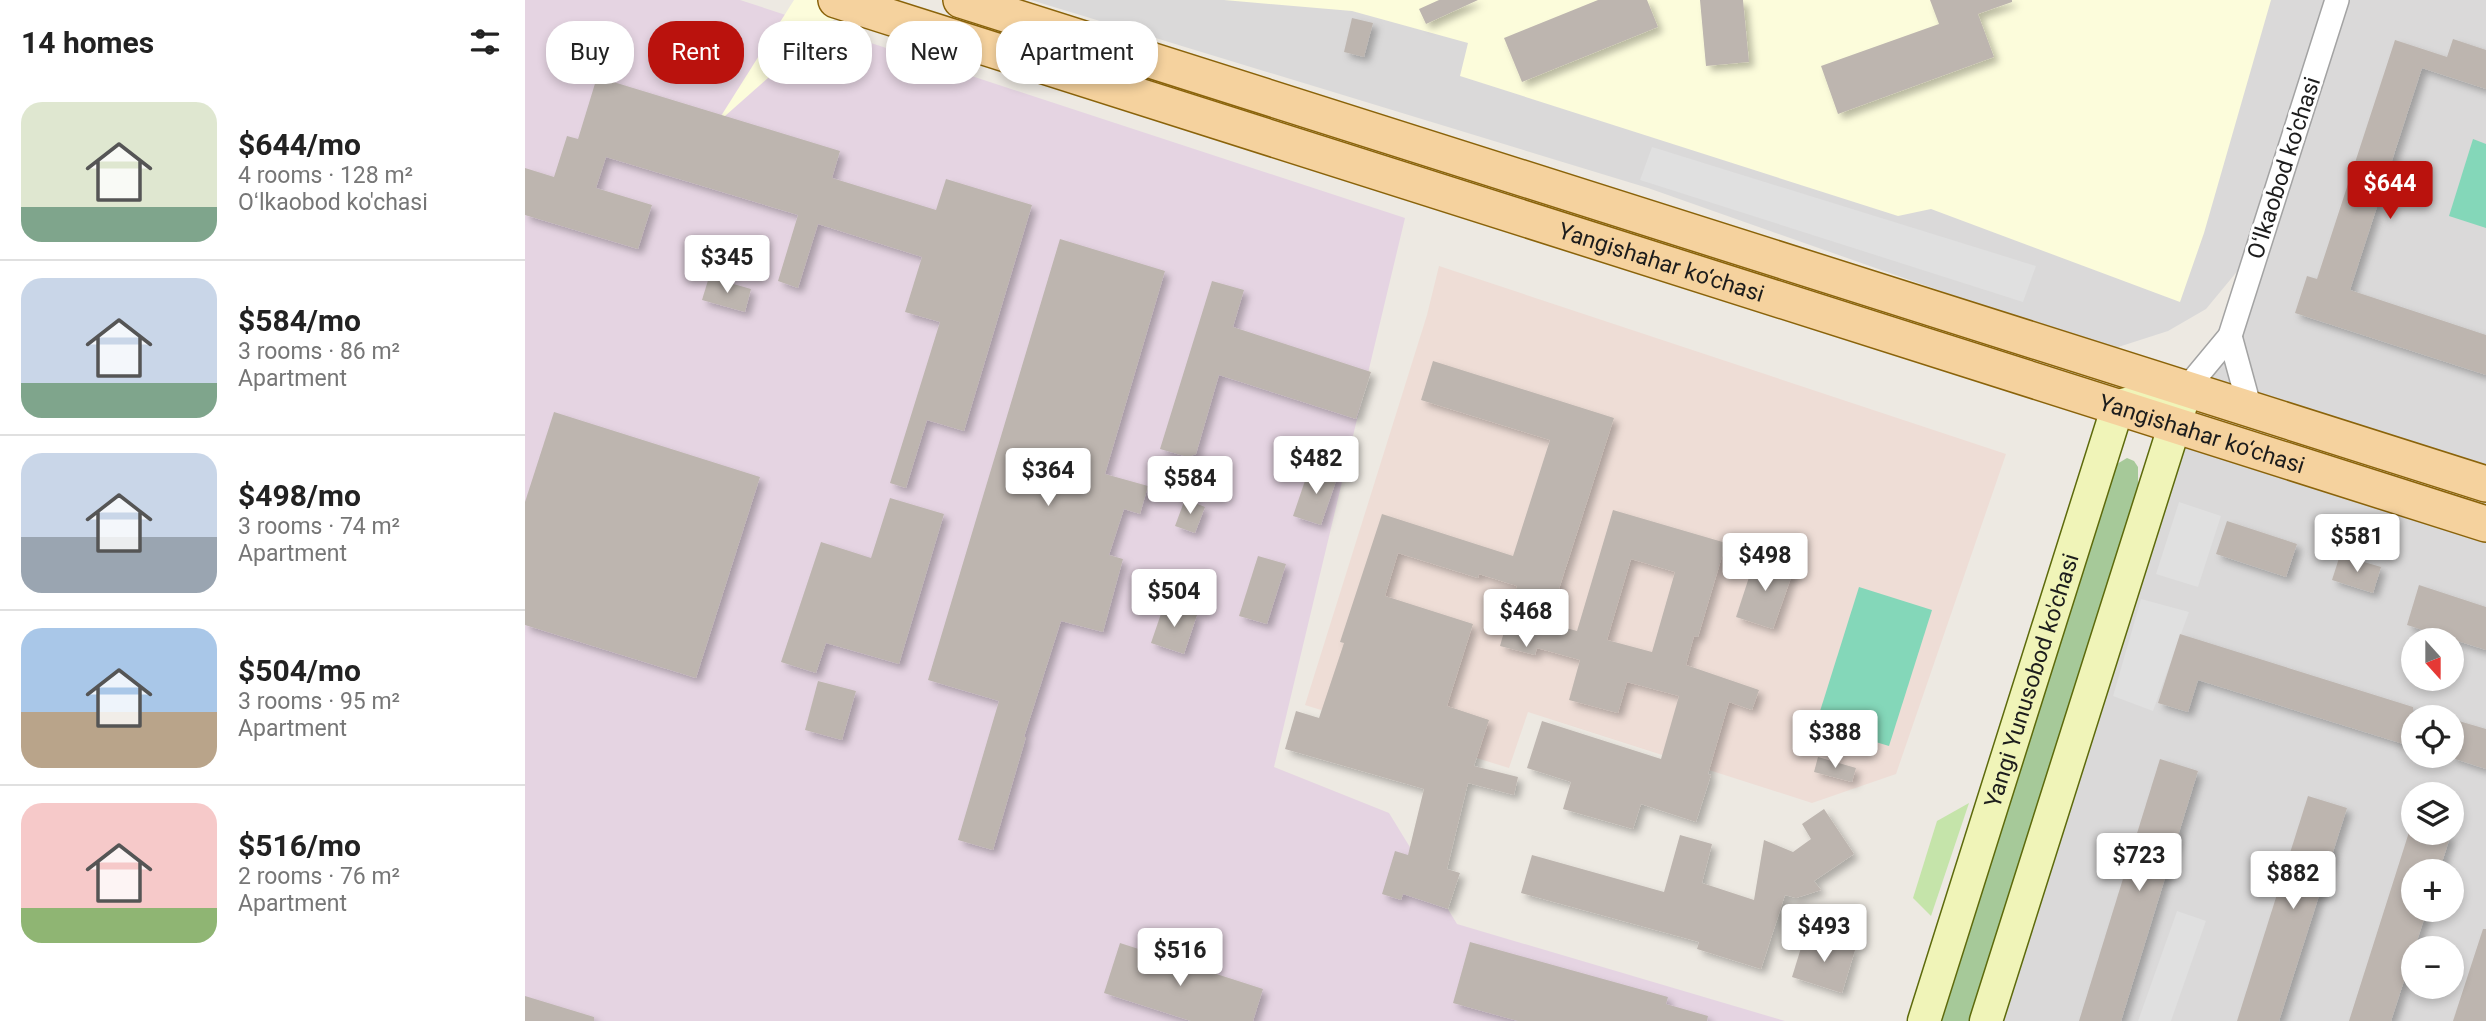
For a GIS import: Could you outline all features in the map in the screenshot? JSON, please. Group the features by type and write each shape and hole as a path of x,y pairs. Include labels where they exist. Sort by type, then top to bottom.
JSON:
{"main road":[{"name":"Yangishahar ko‘chasi","path":"836,0 886,8 1350,163 2486,524"},
{"name":"Yangishahar ko‘chasi","path":"961,0 2486,484"},
{"path":"1350,163 1360,157 1365,149 1366,138 1361,127"},
{"path":"2118,406 2186,389"},
{"path":"1986,1021 2186,389"},
{"name":"Yangi Yunusobod ko'chasi","path":"1924,1021 2118,406"}],"street":[{"name":"Oʻlkaobod ko'chasi","path":"2186,389 2231,336 2337,0"},
{"path":"2231,336 2250,409"}],"shaded area":[{"path":"525,0 740,0 804,21 758,21 758,84 872,84 872,43 886,48 886,84 982,84 982,79 1405,218 1274,767 1389,813 1457,924 1785,1021 525,1021"},
{"path":"794,0 856,0 832,21 781,21"},
{"path":"1031,0 2486,0 2486,484 2186,389 2230,336 2259,245 2206,309 2168,331 2109,350 1648,188 1158,39 1158,21 1100,21"},
{"path":"1224,0 2271,0 2204,233 2180,302 1931,209 1898,216 1460,76 1468,43 1352,11"},
{"path":"758,57 758,84 761,84 716,124 741,84 744,84"},
{"path":"1652,147 2036,266 2023,302 1640,180"},
{"path":"1439,266 2006,454 1896,774 1812,803 1528,712 1509,768 1305,705 1427,315"},
{"path":"2175,424 2486,524 2486,1021 1986,1021"},
{"path":"2179,502 2221,516 2198,587 2156,574"},
{"path":"2141,599 2189,612 2153,711 2113,696"},
{"path":"2177,911 2206,921 2171,1021 2138,1021"}],"green space":[{"path":"2473,139 2486,144 2486,228 2449,216"},
{"path":"2127,458 2134,461 2138,467 2138,488 1971,1021 1942,1021 2111,480 2117,464"},
{"path":"1859,587 1932,610 1889,746 1816,724"},
{"path":"1969,803 1931,916 1913,898 1937,821"}],"building":[{"path":"1439,0 1478,0 1426,24 1419,9"},
{"path":"1598,0 1647,0 1658,27 1522,82 1504,38"},
{"path":"1700,0 1743,0 1749,62 1706,66"},
{"path":"1930,0 2012,0 1978,14 1994,57 1838,114 1821,66 1939,24"},
{"path":"1352,18 1373,23 1364,57 1344,52"},
{"path":"2453,39 2486,50 2486,89 2422,68 2350,290 2486,335 2486,375 2295,313 2307,276 2317,279 2395,40 2447,57"},
{"path":"595,84 620,84 840,151 832,178 936,210 946,179 1032,205 964,431 927,420 906,488 890,483 940,322 905,312 922,257 818,224 798,288 778,281 798,215 606,157 596,188 652,205 638,249 525,215 525,168 554,177 567,136 578,139"},
{"path":"1060,239 1165,271 1105,474 1148,486 1140,514 1124,509 1109,555 1123,559 1103,632 1061,621 1024,737 993,850 958,840 999,701 928,680"},
{"path":"709,277 751,289 745,312 702,300"},
{"path":"1212,281 1244,290 1233,327 1371,372 1356,419 1219,375 1196,454 1188,457 1160,449"},
{"path":"1433,361 1614,418 1548,623 1577,631 1613,510 1726,543 1698,637 1694,636 1686,665 1759,690 1752,710 1729,702 1696,822 1641,804 1633,829 1563,809 1571,782 1527,768 1542,721 1661,759 1679,696 1627,682 1618,713 1569,700 1580,660 1537,648 1535,655 1500,646 1517,586 1479,574 1478,578 1398,553 1385,596 1473,624 1447,706 1489,720 1474,766 1518,777 1514,795 1468,783 1447,869 1460,873 1448,909 1403,894 1401,900 1382,894 1395,851 1408,855 1424,789 1285,749 1296,711 1319,718 1344,643 1340,642 1382,514 1513,556 1550,440 1421,400","holes":["1631,559 1675,572 1652,652 1607,640"]},
{"path":"554,412 760,477 696,678 525,625 525,502"},
{"path":"1310,466 1338,475 1321,525 1293,516"},
{"path":"890,498 944,514 899,664 826,643 816,673 781,662 821,542 871,558"},
{"path":"1185,499 1205,507 1195,533 1175,526"},
{"path":"2227,521 2297,544 2286,577 2216,554"},
{"path":"2340,555 2381,567 2373,593 2332,580"},
{"path":"1258,556 1286,564 1267,624 1239,616"},
{"path":"1756,556 1794,569 1773,629 1736,617"},
{"path":"2419,585 2486,607 2486,650 2464,643 2464,628 2416,628 2407,625"},
{"path":"1164,605 1197,615 1184,654 1151,643"},
{"path":"2180,634 2407,705 2401,705 2401,743 2198,680 2188,712 2158,703"},
{"path":"818,681 856,691 842,740 805,730"},
{"path":"2464,723 2486,729 2486,769 2464,762"},
{"path":"1818,757 1856,768 1852,782 1814,772"},
{"path":"2160,759 2198,771 2121,1021 2079,1021"},
{"path":"2308,796 2347,808 2279,1021 2237,1021"},
{"path":"1824,809 1854,854 1814,881 1821,890 1796,898 1785,895 1761,969 1697,949 1699,942 1521,893 1532,855 1664,892 1680,835 1712,844 1702,883 1754,900 1764,840 1793,852 1811,839 1802,824"},
{"path":"2405,845 2447,845 2443,859 2401,859 2401,922 2423,922 2419,936 2401,936 2401,990 2391,1021 2349,1021"},
{"path":"2483,929 2486,929 2486,1021 2453,1021 2460,999 2464,999 2464,987"},
{"path":"1805,935 1855,950 1842,993 1792,977"},
{"path":"1470,942 1668,997 1666,1004 1708,1016 1707,1021 1518,1021 1453,1003"},
{"path":"1120,943 1263,989 1253,1021 1191,1021 1104,993"},
{"path":"525,996 594,1017 594,1021 525,1021"}]}
